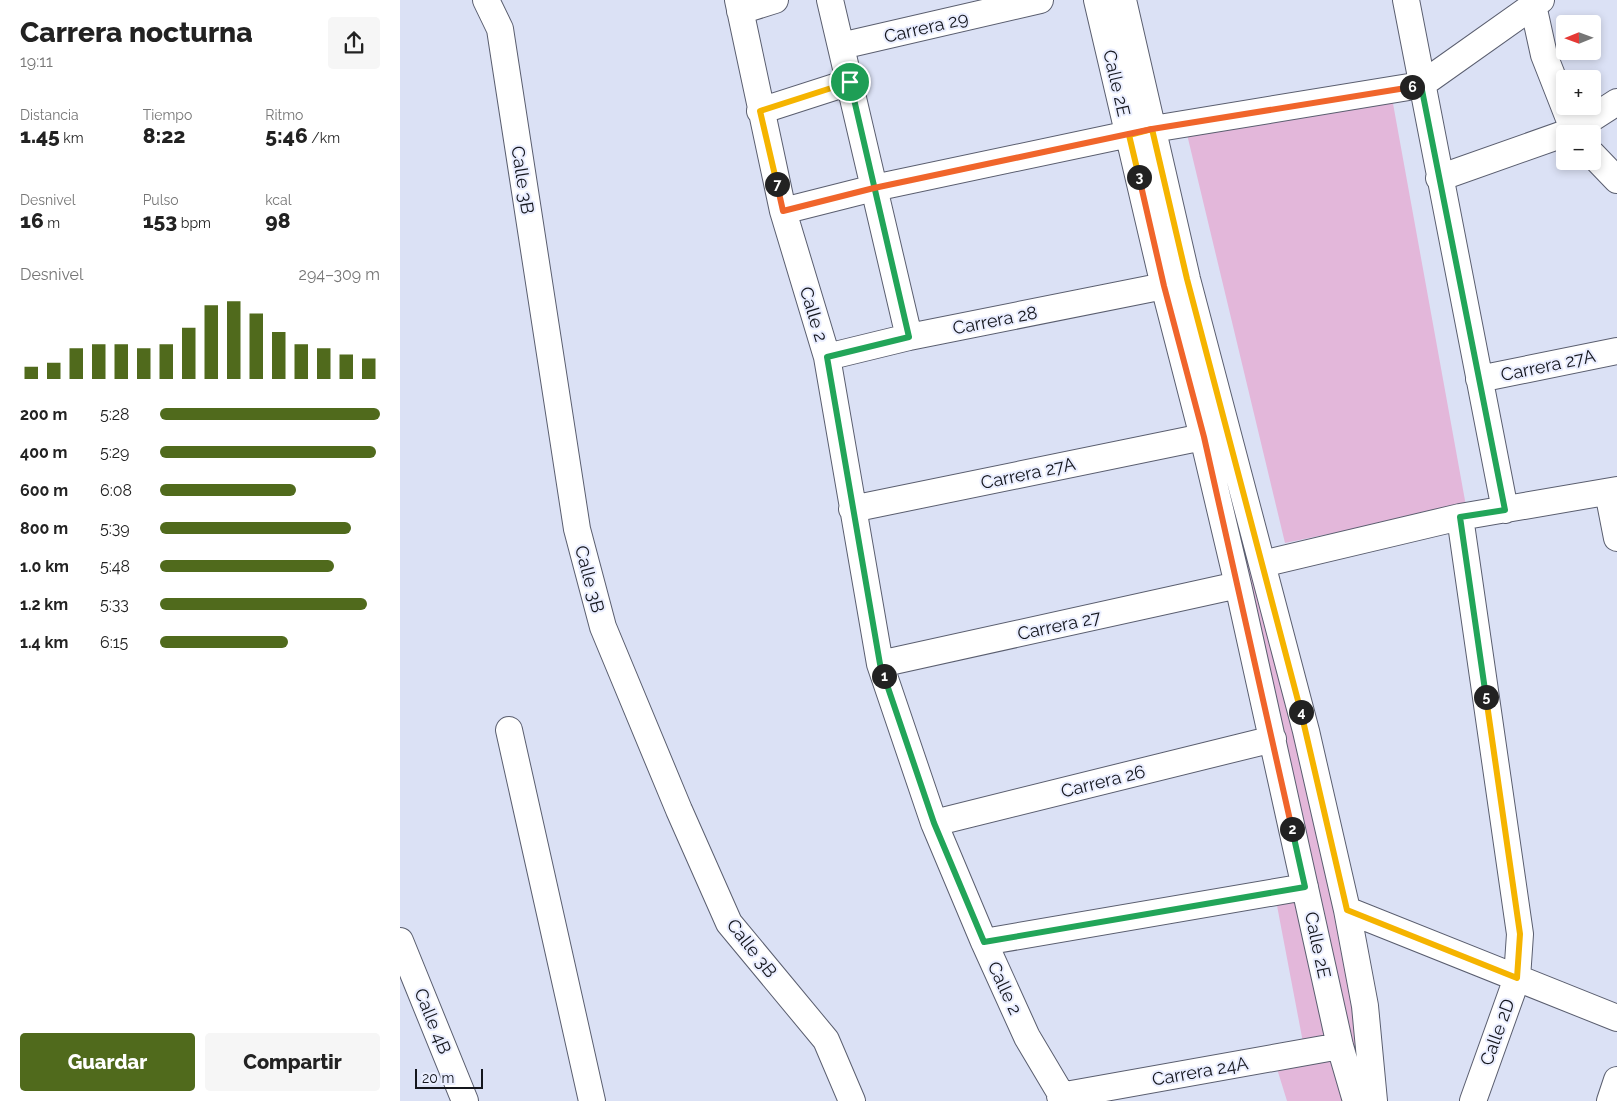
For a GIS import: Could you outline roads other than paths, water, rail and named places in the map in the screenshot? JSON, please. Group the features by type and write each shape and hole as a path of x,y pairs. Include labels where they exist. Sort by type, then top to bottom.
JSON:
{"street":[{"name":"Calle 3B","path":"486,0 500,29 577,529 603,627 679,810 729,923 826,1040 852,1101"},
{"path":"739,5 775,0"},
{"path":"830,0 909,337"},
{"name":"Carrera 29","path":"841,46 1040,0"},
{"name":"Calle 2E","path":"1097,0 1187,279 1306,731 1347,910 1365,1006 1374,1101"},
{"name":"Calle 2E","path":"1123,0 1164,286 1204,437 1273,739 1340,1046 1356,1101"},
{"path":"1406,0 1439,178 1505,510"},
{"path":"783,211 874,188 1141,132 1421,85 1537,2 1544,55 1570,125"},
{"name":"Calle 2","path":"739,5 760,111 783,211 827,357 880,664 934,823 984,942 1027,1037 1063,1098"},
{"path":"760,111 850,82"},
{"path":"1583,125 1617,102"},
{"path":"1439,178 1556,138"},
{"path":"1601,163 1617,180"},
{"name":"Carrera 28","path":"827,357 909,337 1164,286"},
{"name":"Carrera 27A","path":"1479,379 1617,351"},
{"name":"Carrera 27A","path":"852,509 1204,437"},
{"path":"1262,564 1460,517 1612,491 1617,538"},
{"name":"Calle 2D","path":"1460,517 1520,934 1517,978 1473,1101"},
{"name":"Carrera 27","path":"880,664 1238,585"},
{"path":"509,730 592,1101"},
{"name":"Carrera 26","path":"934,823 1273,739"},
{"path":"984,942 1305,887"},
{"path":"1347,910 1617,1018"},
{"name":"Calle 4B","path":"400,942 465,1101"},
{"name":"Carrera 24A","path":"1063,1098 1340,1046"},
{"path":"1610,1101 1617,1080"}]}
